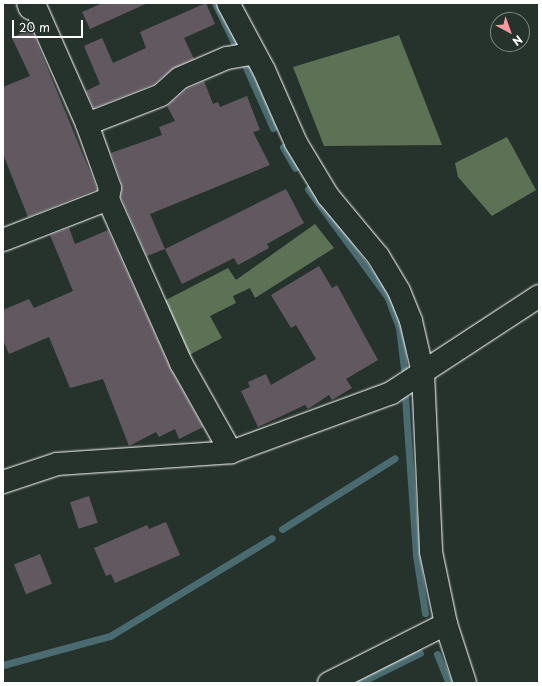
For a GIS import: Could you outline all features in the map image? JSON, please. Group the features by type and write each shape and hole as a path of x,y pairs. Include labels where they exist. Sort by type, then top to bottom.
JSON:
{"street":[{"path":"28,3 30,8 35,6 87,124 110,188 108,199 181,363 231,452"},
{"path":"228,3 254,53 296,143 328,196 378,256 400,291 411,321 423,373 431,552 446,624 465,683"},
{"path":"87,124 161,95 180,78 227,58 254,53"},
{"path":"3,240 108,199"},
{"path":"3,482 57,464 231,452 391,393 539,296"},
{"path":"329,683 446,624"}],"green space":[{"path":"399,35 442,145 324,146 293,67"},
{"path":"507,137 536,190 492,216 458,177 455,163"},
{"path":"315,224 334,248 255,298 250,288 233,296 236,303 210,316 222,338 189,355 162,302 228,268 236,280"}],"building":[{"path":"103,3 148,3 90,29 82,12"},
{"path":"206,3 215,24 184,38 194,59 172,69 154,84 94,108 86,91 100,84 84,46 102,38 113,63 146,48 140,32"},
{"path":"31,28 97,189 28,217 3,154 3,87 30,76 12,38"},
{"path":"204,81 213,104 218,102 220,107 247,96 260,130 253,132 270,165 150,214 165,249 147,256 121,197 122,184 111,153 162,135 159,127 175,121 167,106 187,89"},
{"path":"286,189 304,223 267,244 269,248 238,265 234,258 182,284 165,249"},
{"path":"69,228 75,244 108,230 170,368 203,427 179,439 175,429 159,437 156,432 129,446 103,379 70,388 49,337 9,354 3,340 3,310 29,299 34,308 73,291 50,235"},
{"path":"319,266 332,288 337,285 378,360 346,379 352,388 332,400 329,395 308,409 305,405 258,427 241,391 250,387 248,382 266,374 271,385 316,359 296,325 291,328 271,295"},
{"path":"89,496 98,523 79,529 70,502"},
{"path":"166,522 180,555 115,583 111,574 106,576 94,548 147,525 149,529"},
{"path":"40,554 52,584 26,594 14,564"}],"waterway":[{"path":"215,3 237,49"},
{"path":"245,65 273,128"},
{"path":"283,147 295,168"},
{"path":"308,189 387,296 399,327 404,369"},
{"path":"405,397 416,555 425,613"},
{"path":"282,529 395,458"},
{"path":"3,665 110,636 272,538"},
{"path":"359,683 420,653"},
{"path":"437,654 449,683"}]}
